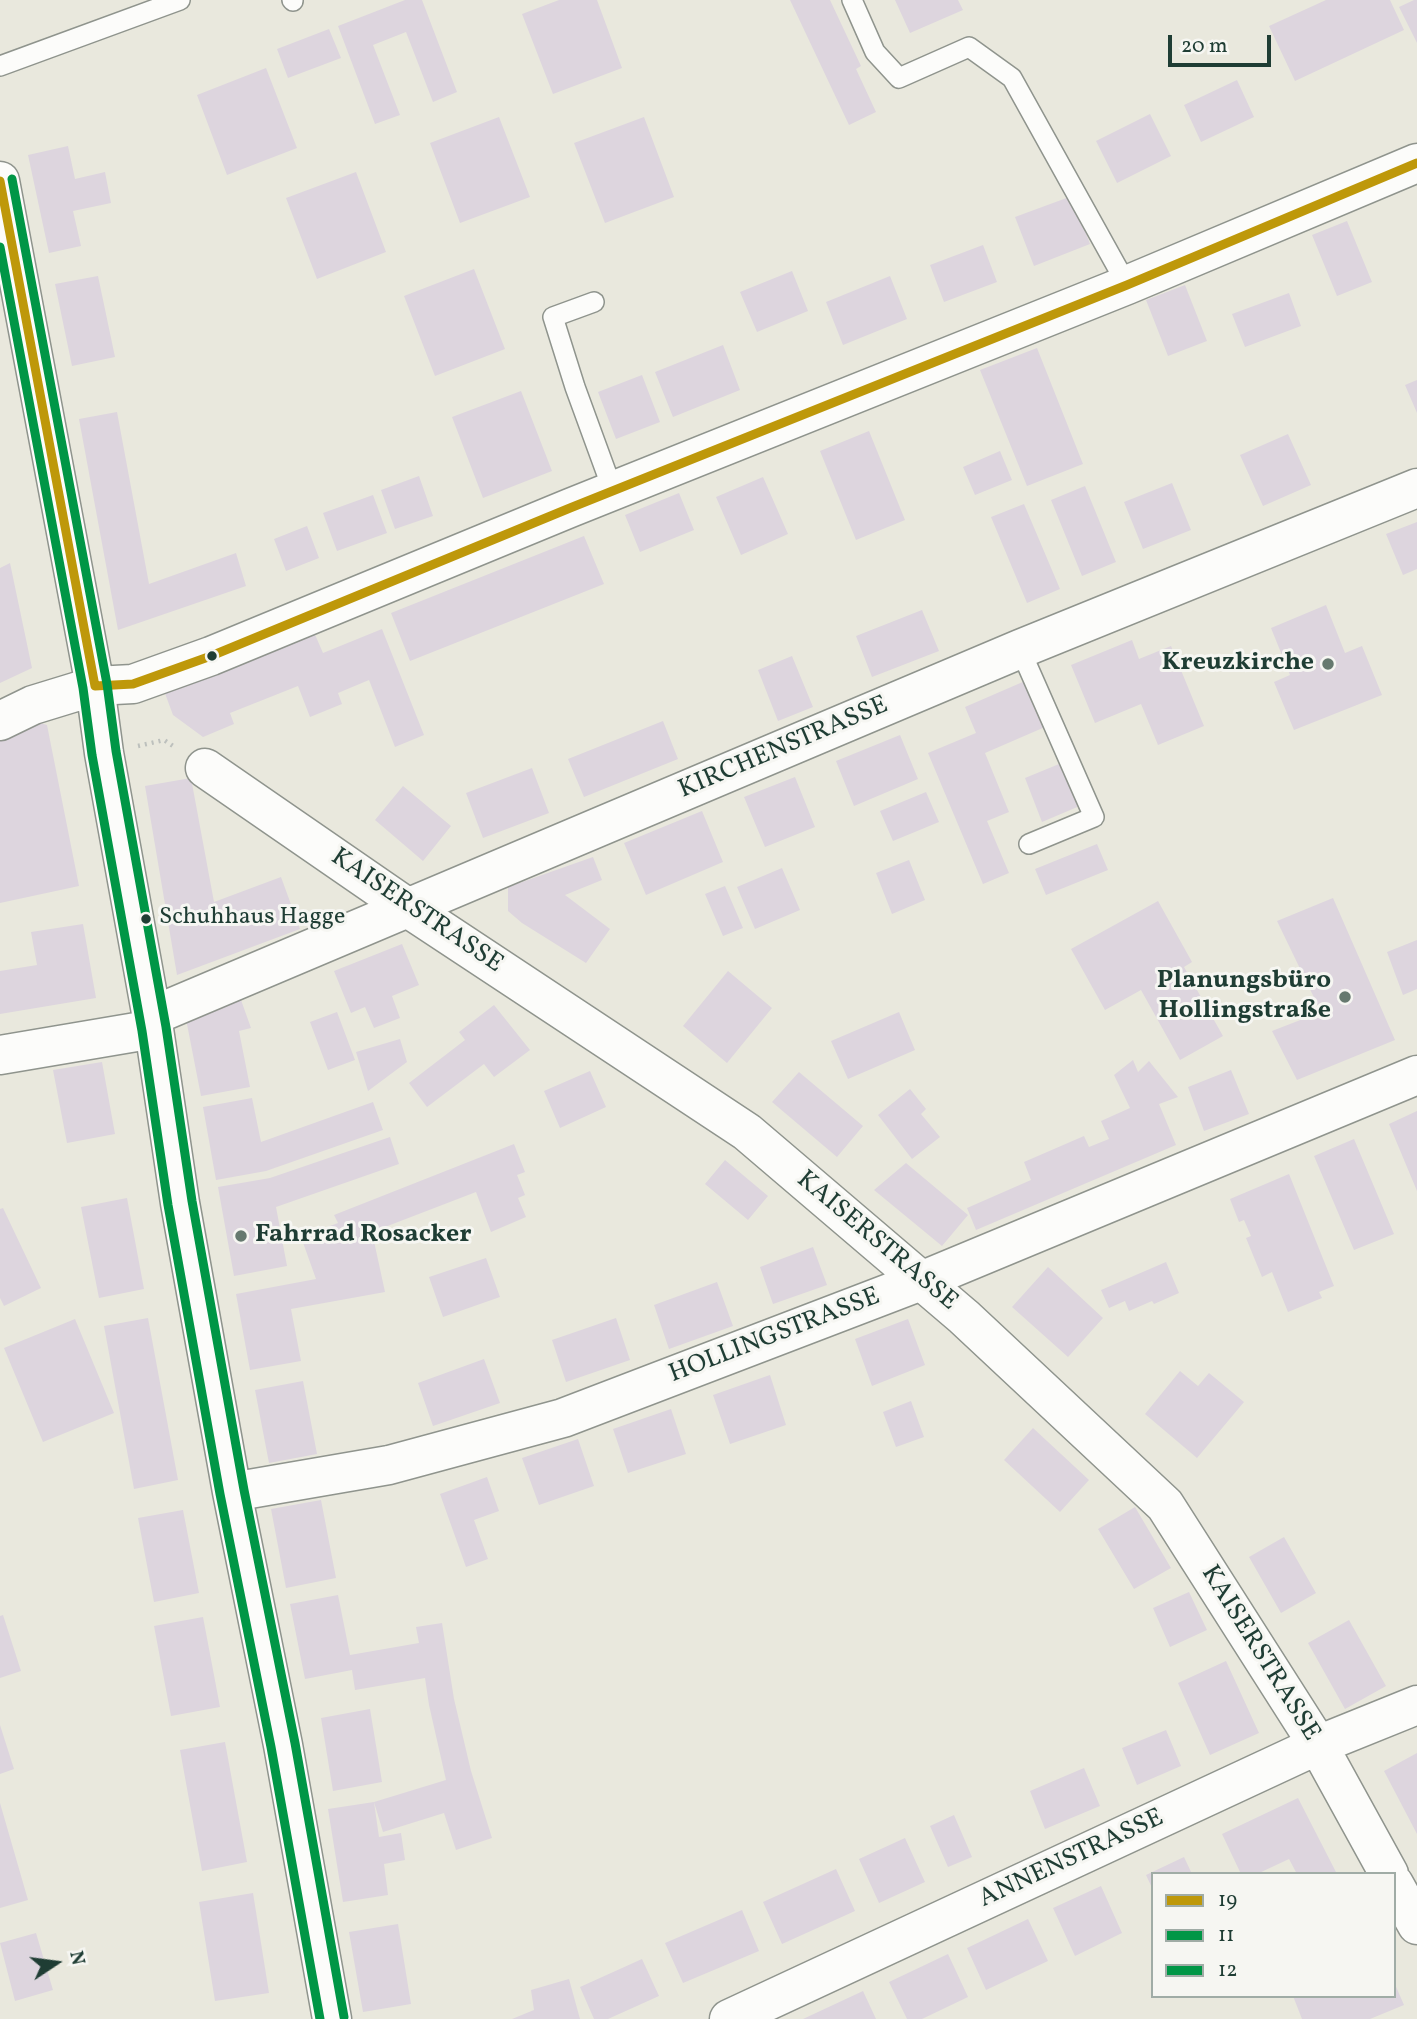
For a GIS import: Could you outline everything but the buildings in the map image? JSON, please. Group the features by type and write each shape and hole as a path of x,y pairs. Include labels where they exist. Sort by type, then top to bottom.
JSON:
{"street":[{"path":"0,721 33,705 95,686 133,684 211,656 1127,285 1417,163"},
{"path":"0,181 6,243 95,686 104,753 153,1023 180,1203 332,2019"},
{"name":"KIRCHENSTRASSE","path":"0,1055 153,1023 408,908 1020,649 1417,488"},
{"name":"KAISERSTRASSE","path":"205,768 408,908 747,1132 964,1317 1165,1505 1318,1745 1388,1872"},
{"name":"HOLLINGSTRASSE","path":"232,1492 389,1465 563,1418 921,1281 1417,1075"},
{"name":"ANNENSTRASSE","path":"729,2019 1318,1745 1417,1704"},
{"path":"1396,1888 1417,1925"}],"lane":[{"path":"0,66 180,0"},
{"path":"852,0 875,51 899,78 969,47 1012,78 1127,285"},
{"path":"594,302 553,317 613,491"},
{"path":"1020,649 1094,817 1029,845"}],"path":[{"path":"104,753 164,740 205,768"}],"transit line":[{"name":"19","path":"95,686 133,684 211,656 570,508 1127,285 1417,163"},
{"name":"12","path":"12,179 107,684 116,751 166,1027 192,1201 244,1490 295,1743 344,2017"},
{"name":"19","path":"0,181 95,686"},
{"name":"11","path":"0,247 83,688 92,755 142,1031 168,1205 220,1494 271,1747 320,2019"}],"place":[{"name":"Kreuzkirche","path":"1328,664"},
{"name":"Schuhhaus Hagge","path":"146,919"},
{"name":"Planungsbüro Hollingstraße","path":"1345,997"},
{"name":"Fahrrad Rosacker","path":"241,1236"}]}
